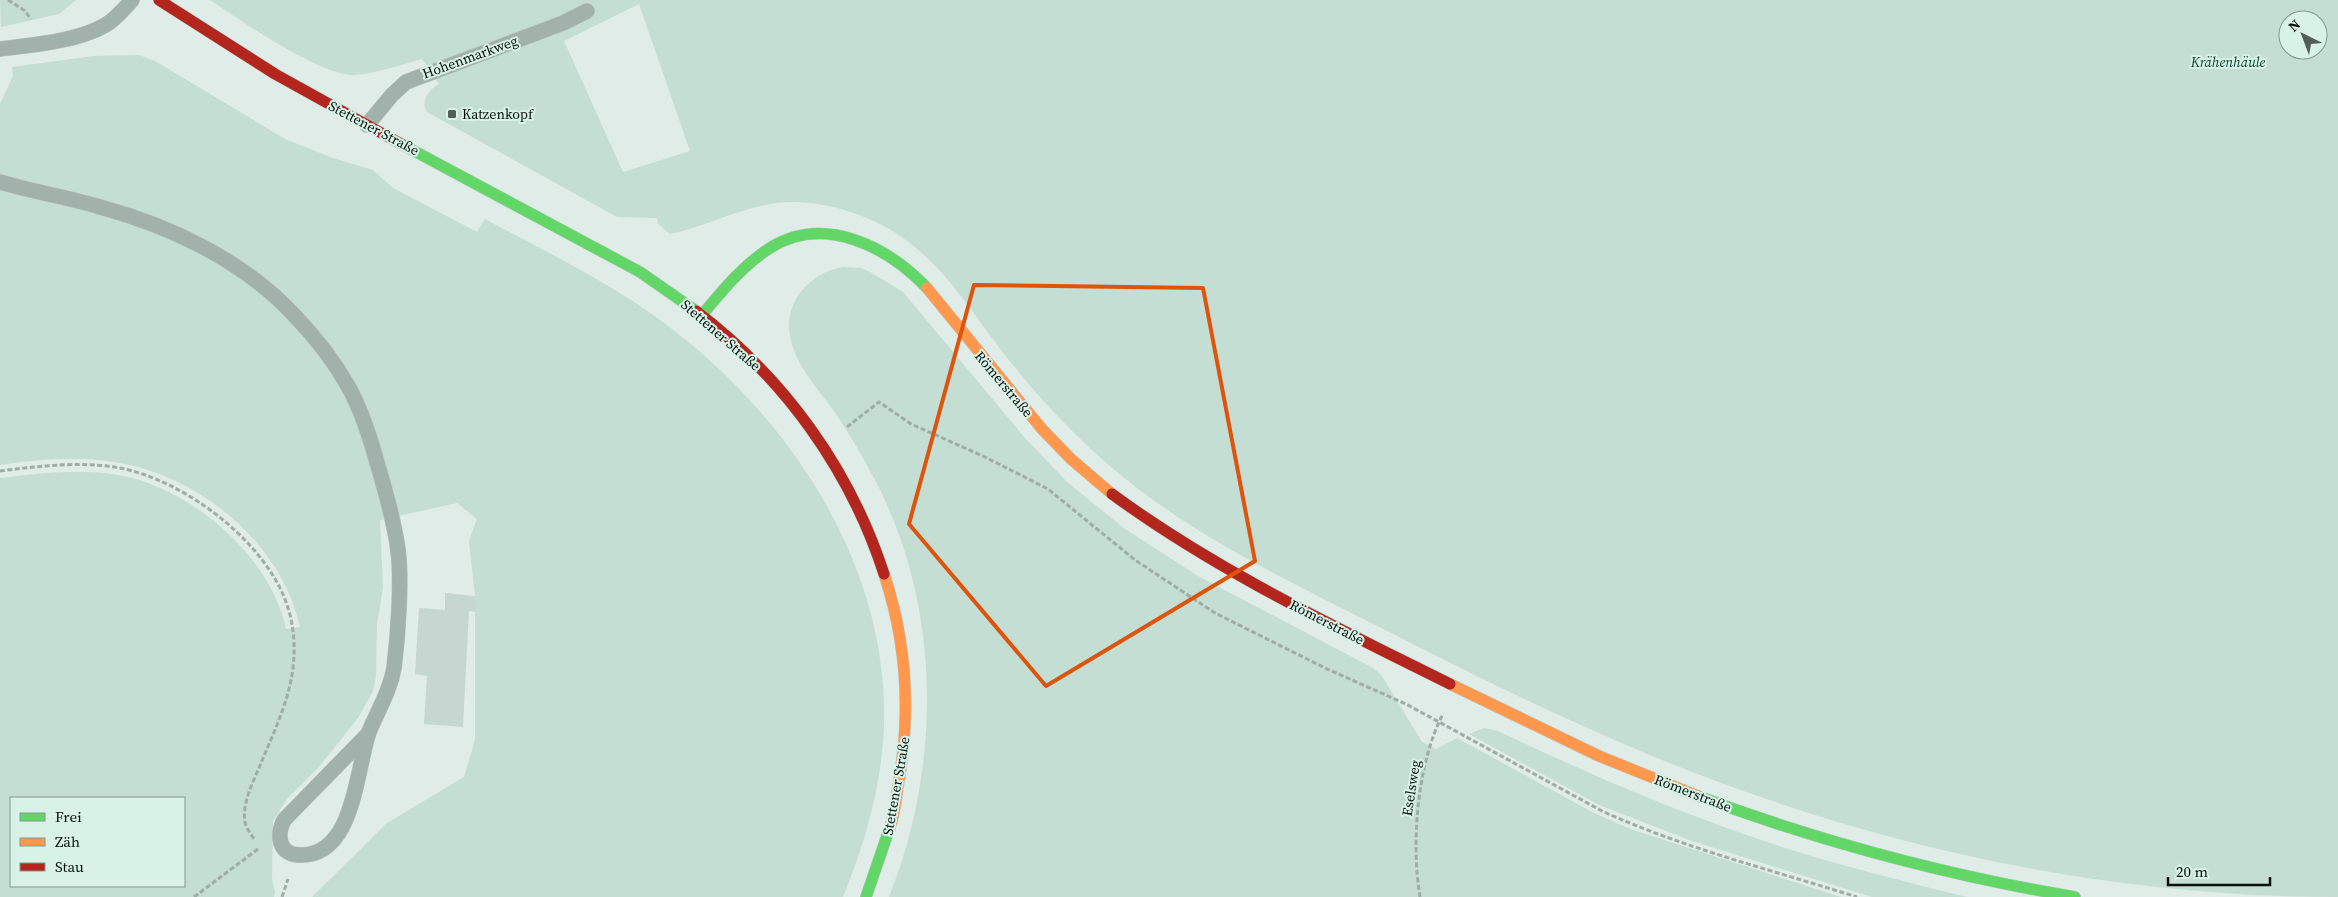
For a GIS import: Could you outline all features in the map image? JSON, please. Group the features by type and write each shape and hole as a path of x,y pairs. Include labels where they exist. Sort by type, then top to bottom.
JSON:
{"street":[{"name":"Stettener Straße","path":"159,0 255,63 617,259 662,286 702,315 762,369 822,446 852,492 874,539 895,603 905,666 906,719 902,770 882,858 866,897"},
{"name":"Römerstraße","path":"702,315 751,260 770,247 791,238 816,233 838,234 878,248 915,275 1024,410 1078,465 1110,492 1154,524 1211,560 1309,613 1457,688 1589,751 1745,813 1923,866 1983,880 2075,897"}],"lane":[{"path":"0,49 71,37 95,29 109,22 132,0"},
{"name":"Hohenmarkweg","path":"367,125 392,95 406,82 563,23 587,11"},
{"path":"0,182 96,205 128,216 178,236 226,260 251,276 293,314 339,372 358,404 373,447 396,535 399,560 394,667 385,698 368,734 357,781 344,822 338,834 323,848 310,854 298,856 286,851 280,843 278,836 284,820 368,734"}],"path":[{"path":"822,446 879,402"},
{"path":"0,471 61,466 103,466 142,474 160,481 202,505 229,525 255,552 281,591 293,628 293,669 283,706 247,800 245,822 260,848 194,897"},
{"name":"Eselsweg","path":"1420,897 1415,846 1417,816 1425,767 1433,734 1457,688"}],"highlighted area":[{"path":"974,285 1203,288 1255,561 1046,686 909,524"}],"green space":[{"path":"0,0 76,0 59,14 1,27"},
{"name":"Krähenhäule","path":"210,0 2338,0 2338,897 2246,894 2154,887 2063,874 1973,857 1884,835 1796,809 1709,778 1624,744 1508,691 1297,585 1201,532 1170,512 1106,463 1073,432 1027,382 969,306 937,268 900,236 878,223 850,212 821,204 790,202 760,206 670,234 658,224 657,218 617,217 427,112 425,99 432,89 439,84 422,59 363,74 341,73 323,67 260,33","holes":["639,4 690,151 623,172 564,41"]},
{"path":"139,55 155,61 285,139 333,158 373,170 393,188 477,232 485,219 578,269 647,310 711,361 751,401 787,444 818,491 845,541 865,594 878,648 884,704 884,729 874,802 860,850 843,897 312,897 387,823 464,777 475,740 475,596 469,541 477,519 457,503 380,520 383,588 377,624 376,676 373,691 358,718 319,767 287,799 273,821 272,879 275,891 274,897 0,897 0,478 59,472 103,473 145,482 173,494 199,510 223,529 245,551 264,576 277,602 286,629 300,627 291,597 276,570 258,544 236,521 211,501 184,485 155,472 110,461 47,460 0,465 0,104 13,76 12,67 94,56"},
{"path":"843,267 861,268 903,292 1025,438 1067,482 1125,529 1198,576 1373,668 1382,676 1422,742 1436,749 1457,738 1596,814 1633,830 1841,897 889,897 907,845 919,791 926,736 927,681 922,626 911,571 893,519 853,441 797,358 790,337 789,324 795,301 810,282 831,270"},
{"path":"1484,728 1498,731 1650,799 1744,834 1882,876 1967,897 1872,897 1692,841 1599,805 1469,734"}],"building":[{"path":"445,593 475,596 475,612 469,611 463,727 424,724 427,676 415,674 419,608 445,610"}],"traffic: fast":[{"path":"403,145 640,272 696,311"},
{"path":"702,315 733,279 760,255 791,238 812,234 833,235 854,240 874,248 893,259 927,288"},
{"path":"1698,796 1744,813 1884,856 1931,868 2075,897"},
{"path":"866,897 890,827"}],"traffic: slow":[{"path":"927,288 1042,429 1071,459 1112,494"},
{"path":"884,574 898,626 902,653 905,706 905,733 902,759 890,827"},
{"path":"1450,684 1599,756 1698,796"}],"traffic: jam":[{"path":"159,0 275,74 403,145"},
{"path":"696,311 728,337 758,366 810,428 833,462 853,498 870,535 884,574"},
{"path":"1112,494 1152,522 1235,573 1320,619 1450,684"}],"place":[{"name":"Katzenkopf","path":"452,114"}]}
